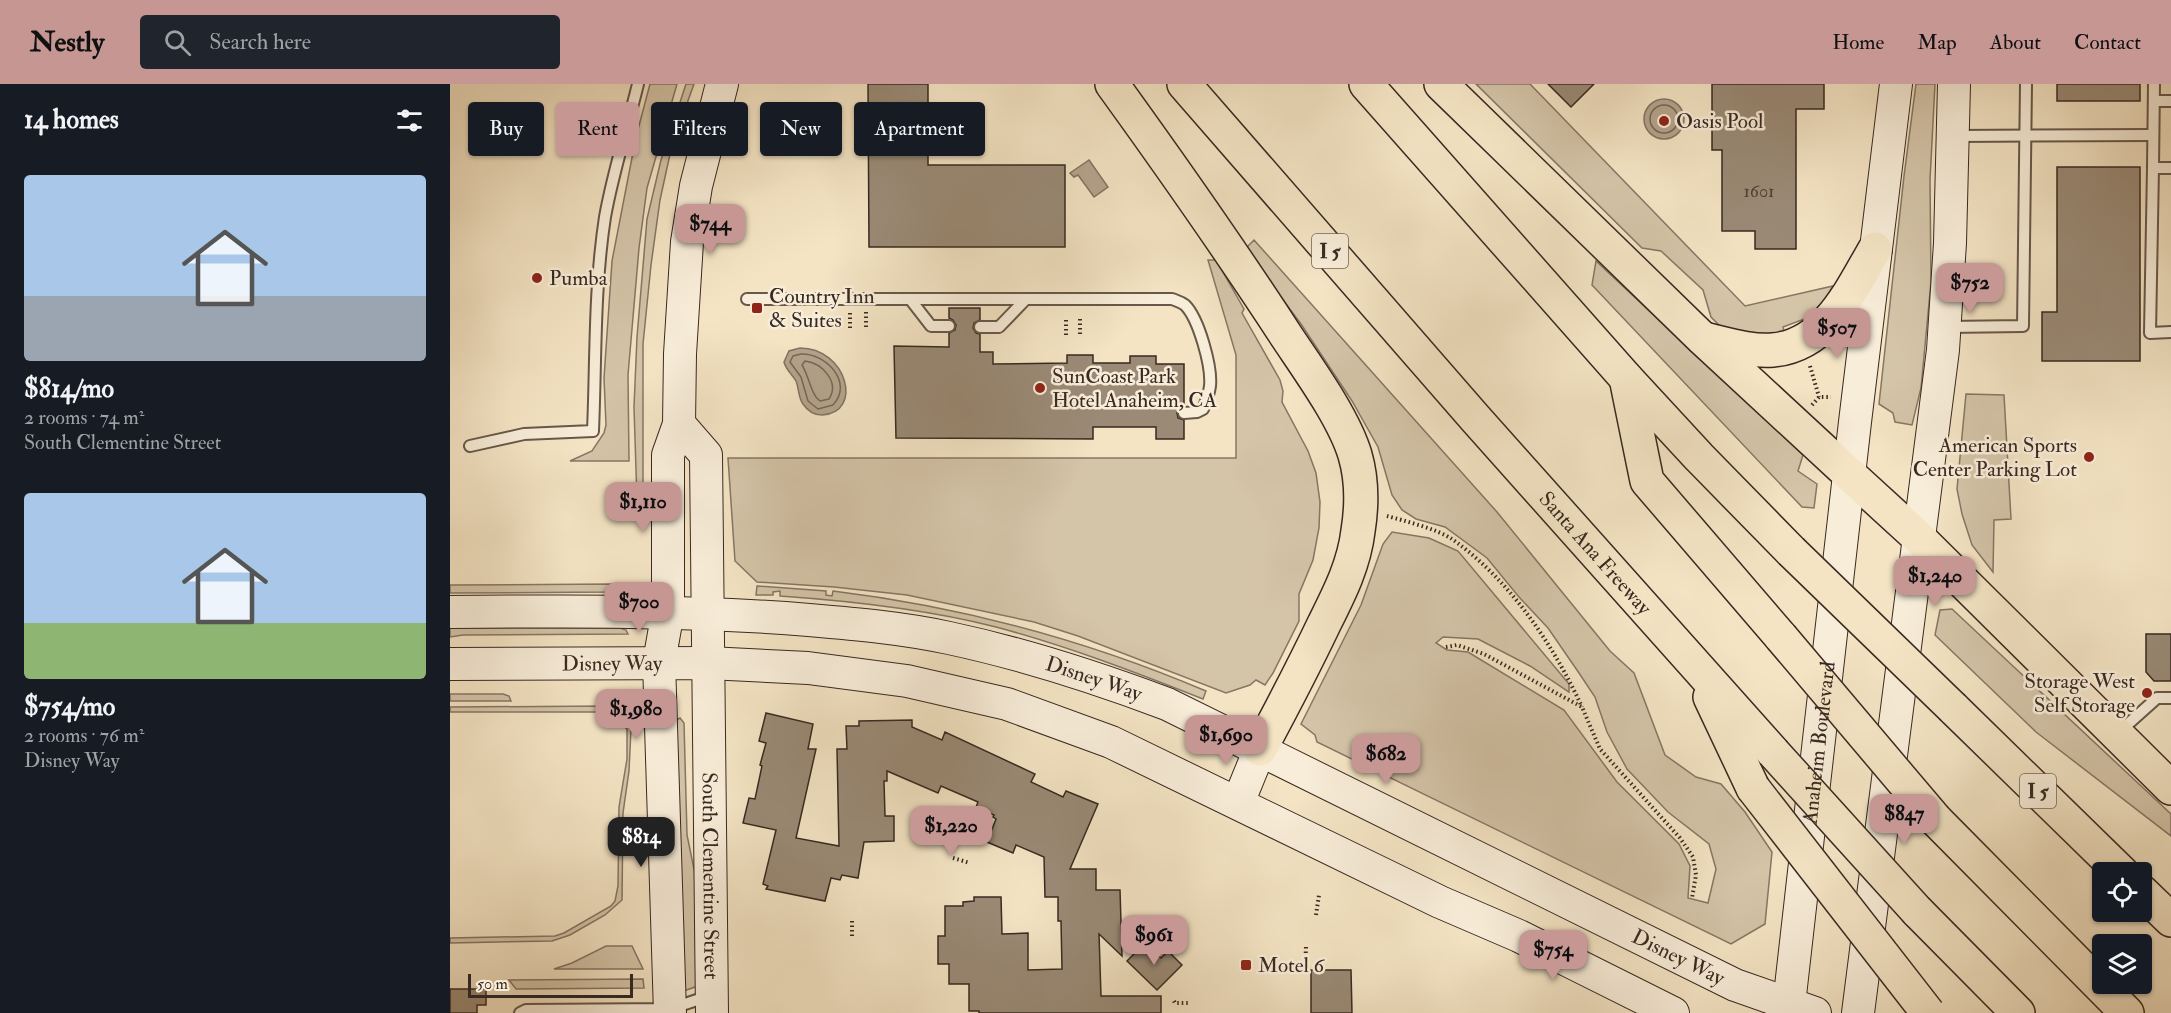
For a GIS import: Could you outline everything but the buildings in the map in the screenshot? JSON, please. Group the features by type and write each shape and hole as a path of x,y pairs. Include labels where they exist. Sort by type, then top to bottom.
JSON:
{"main road":[{"name":"South Clementine Street","path":"670,1011 659,662 668,611 668,455 679,424 680,354 687,242 696,186 722,84"},
{"path":"1112,84 1189,192 1319,386 1348,437 1358,472 1361,508 1354,555 1345,580 1302,672 1260,749 1238,802"},
{"name":"Santa Ana Freeway","path":"1184,84 1483,426 1773,752 1917,911 2018,1013"},
{"name":"I 5","path":"1366,84 1626,378 1791,550 2111,862"},
{"path":"1441,84 1703,339 1918,538 2171,788"},
{"name":"Anaheim Boulevard","path":"1798,1010 1849,474 1896,84"},
{"path":"1858,1013 1927,482 1944,327 1950,243 1954,84"},
{"path":"1703,339 1743,348 1773,350 1811,337 1835,315 1875,249"},
{"path":"1626,378 1647,481 1935,819 2127,1013"},
{"name":"South Clementine Street","path":"679,424 705,455 712,1004"},
{"name":"Disney Way","path":"450,612 707,612 887,628 1014,653 1098,678 1167,704 1735,985 1798,1010"},
{"path":"1692,661 1753,788 1928,1013"},
{"name":"Disney Way","path":"450,664 659,662 808,668 907,681 1006,705 1111,742 1440,902 1520,936 1673,1013"},
{"path":"2152,892 2171,901"},
{"path":"2152,902 2171,920"}],"lane":[{"path":"470,446 524,434 593,431 596,323 605,222 615,167 638,84"},
{"path":"1944,327 2023,326 2026,84"},
{"path":"2154,84 2150,333 2171,333"},
{"path":"2154,101 2171,101"},
{"path":"1954,136 2153,135"},
{"path":"2153,168 2171,168"},
{"path":"747,299 1172,299 1183,303 1192,315 1198,328 1209,372 1210,385 1203,409 1184,413"},
{"path":"910,299 931,326 949,326"},
{"path":"980,327 999,327 1026,299"},
{"path":"2117,735 2157,698 2171,698"},
{"path":"520,1013 526,1010 670,1011 712,1004"}],"path":[{"path":"850,312 850,330"},
{"path":"866,312 866,330"},
{"path":"1080,319 1080,337"},
{"path":"1066,320 1066,337"},
{"path":"1809,362 1819,397"},
{"path":"1808,410 1819,397 1831,397"},
{"path":"1361,508 1450,538 1494,575 1521,606 1566,672 1600,750 1680,838 1693,857 1696,874 1692,898"},
{"path":"1446,647 1457,645 1484,654 1582,707"},
{"path":"926,813 942,820"},
{"path":"953,858 970,863"},
{"path":"1316,915 1319,895"},
{"path":"852,921 852,939"},
{"path":"1305,971 1306,946"},
{"path":"1174,1001 1175,1003 1188,1003"}],"shaded area":[{"path":"650,84 677,84 672,102 651,102 651,156 656,156 647,188 639,248 628,375 629,461 570,461 592,451 604,433 606,425 604,378 612,261 632,156 639,156 639,126"},
{"path":"686,84 694,84 688,102 680,102"},
{"path":"1476,84 1530,84 1745,306 1833,286 1815,315 1783,327 1786,340 1728,334 1711,317 1703,290 1661,251 1642,248"},
{"path":"1916,84 1935,84 1930,180 1931,282 1921,388 1912,425 1895,422 1893,413 1879,404"},
{"path":"662,156 670,156 660,200 643,344 643,493 637,501 634,407 637,337 647,219"},
{"path":"1254,240 1497,512 1610,651 1634,673 1665,755 1696,777 1721,784 1745,812 1772,852 1765,924 1731,944 1317,742 1315,735 1301,724 1361,605 1383,544 1392,532 1429,538 1458,551 1569,684 1569,692 1530,666 1478,639 1443,637 1436,643 1447,650 1468,652 1564,710 1617,782 1679,844 1690,866 1688,898 1708,903 1716,869 1709,844 1668,812 1627,769 1607,732 1595,697 1548,628 1487,558 1445,527 1416,519 1402,510 1392,495 1378,447 1352,401 1301,324 1245,249"},
{"path":"1208,260 1216,260 1244,309 1242,313 1280,380 1283,391 1282,402 1308,451 1316,473 1320,502 1319,528 1313,560 1299,594 1299,621 1265,685 1256,680 1250,685 1226,693 1078,636 1034,622 907,595 757,582 735,561 728,458 1236,458 1236,355"},
{"path":"1596,261 1803,455 1798,471 1817,484 1814,508 1802,507 1592,285"},
{"path":"1966,394 2004,395 2011,519 1994,520 1993,572 1972,545 1957,489"},
{"path":"613,584 611,592 450,593 450,585"},
{"path":"757,586 826,591 826,595 832,596 833,591 976,616 1115,656 1206,691 1203,699 1075,651 996,627 943,615 889,607 780,596 780,591 773,592 773,595 756,595"},
{"path":"1952,609 2171,814 2171,836 2036,732 1935,635 1940,610"},
{"path":"450,628 620,628 626,630 628,634 450,637"},
{"path":"450,694 503,694 509,696 511,701 450,701"},
{"path":"607,706 631,729 629,771 623,813 622,900 605,915 570,935 552,941 450,943 450,938 555,936 611,906 615,901 618,886 619,807 627,759 627,729 607,712 450,712 450,707"},
{"path":"680,718 684,723 687,835 696,879 700,980 695,987 681,992 674,721"},
{"path":"606,946 632,946 643,969 554,969 572,963"},
{"path":"643,979 644,988 516,989 509,980"}],"water":[{"name":"Oasis Pool","path":"1664,99 1672,100 1678,105 1683,111 1683,127 1678,133 1672,138 1664,139 1656,138 1650,133 1645,127 1644,119 1645,111 1650,105 1656,100"},
{"path":"1089,160 1108,187 1094,197 1078,175 1074,177 1070,173"},
{"path":"800,348 816,351 829,358 839,369 846,393 843,404 835,412 816,414 801,401 796,381 784,362 789,351"}],"place":[{"name":"Oasis Pool","path":"1664,121"},
{"name":"Pumba","path":"537,278"},
{"name":"Country Inn & Suites","path":"757,308"},
{"name":"SunCoast Park Hotel Anaheim, CA","path":"1040,388"},
{"name":"American Sports Center Parking Lot","path":"2089,457"},
{"name":"Storage West Self Storage","path":"2147,693"},
{"name":"Motel 6","path":"1246,965"}]}
